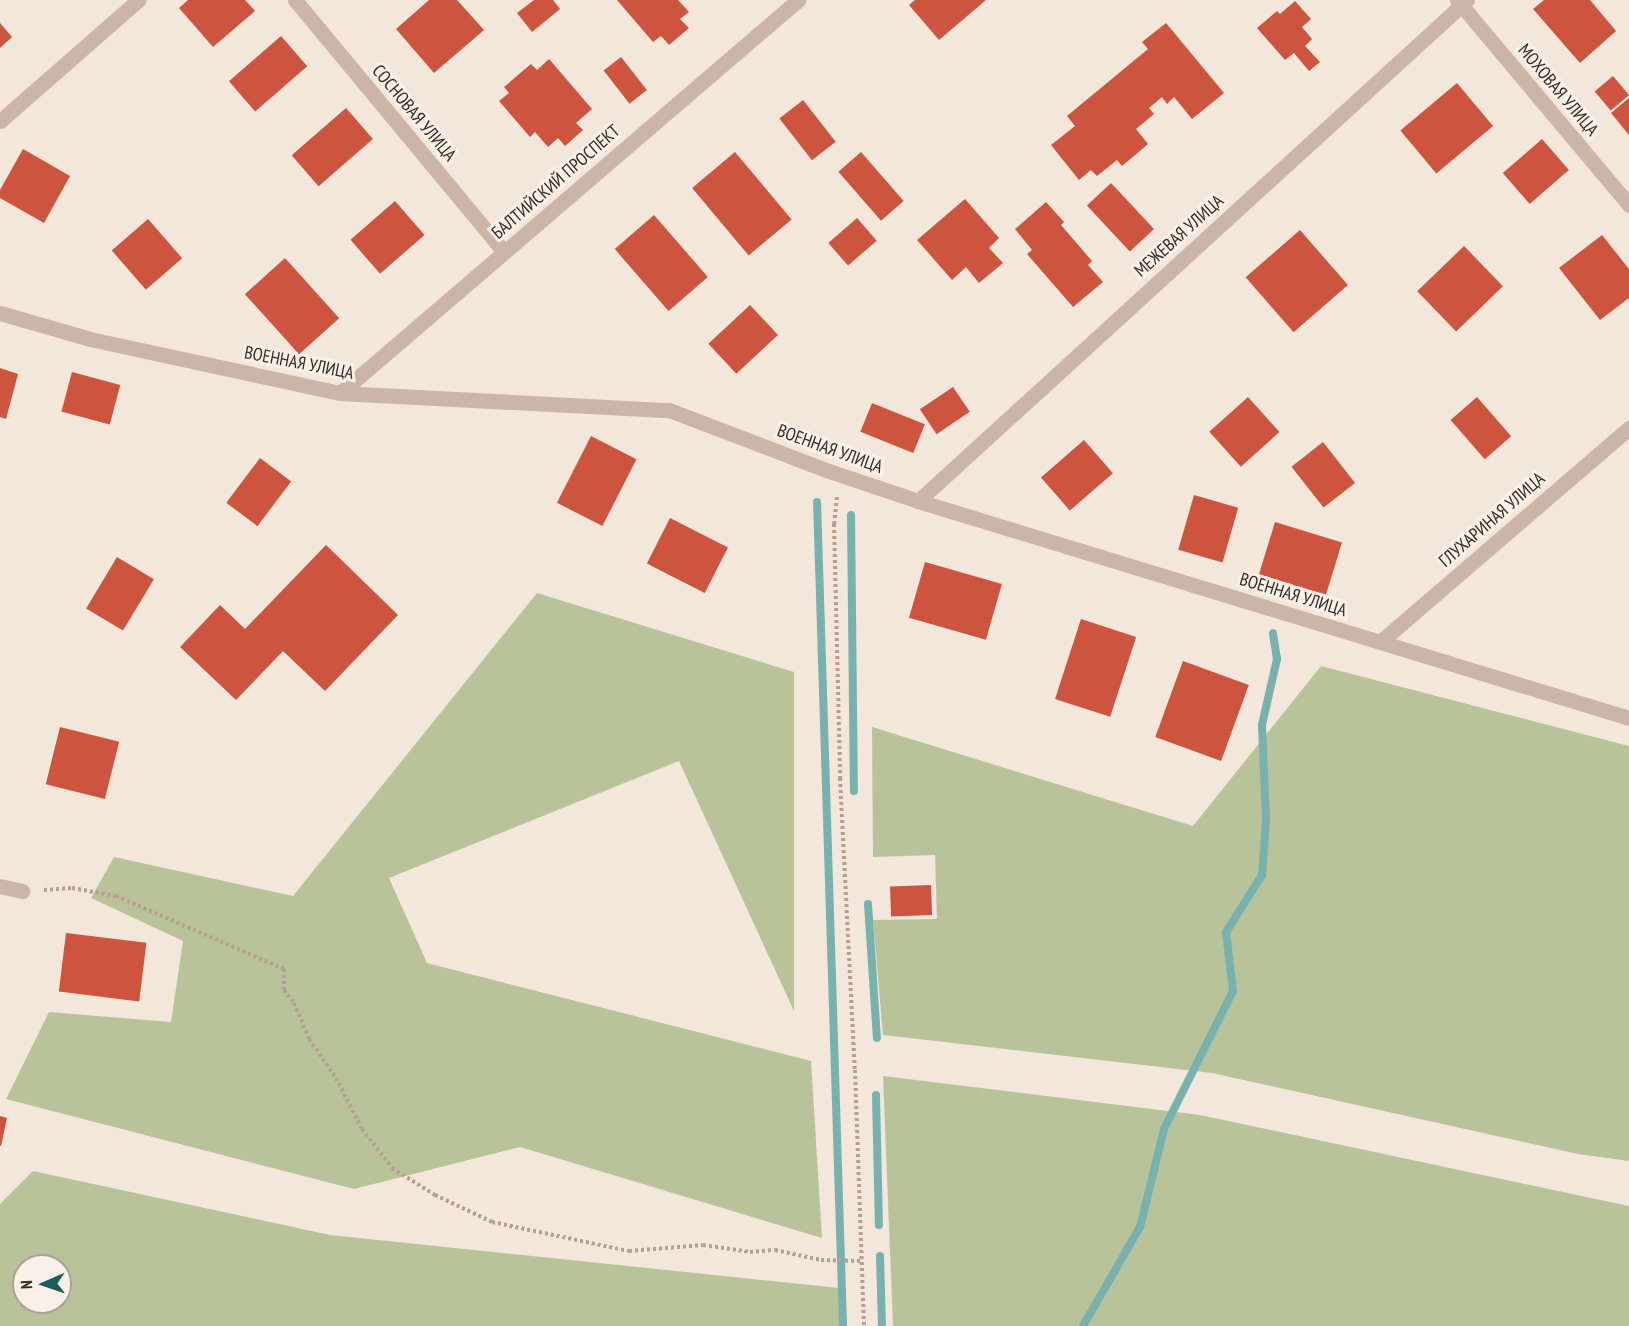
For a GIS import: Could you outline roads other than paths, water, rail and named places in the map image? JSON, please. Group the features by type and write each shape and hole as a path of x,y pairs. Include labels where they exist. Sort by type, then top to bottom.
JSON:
{"street":[{"path":"0,121 138,0"},
{"name":"СОСНОВАЯ УЛИЦА","path":"295,0 504,252"},
{"name":"БАЛТИЙСКИЙ ПРОСПЕКТ","path":"340,393 798,0"},
{"name":"МОХОВАЯ УЛИЦА","path":"1462,2 1629,205"},
{"name":"МЕЖЕВАЯ УЛИЦА","path":"918,501 1462,2"},
{"name":"ВОЕННАЯ УЛИЦА","path":"0,313 90,339 340,393 669,410 918,501 1629,718"},
{"name":"ГЛУХАРИНАЯ УЛИЦА","path":"1380,642 1629,428"},
{"path":"0,886 22,891"}],"waterway":[{"path":"817,502 843,1326"},
{"path":"851,515 854,791"},
{"path":"1083,1326 1140,1227 1164,1129 1233,991 1226,932 1262,875 1266,821 1262,725 1277,659 1273,633"},
{"path":"868,904 877,1038"},
{"path":"876,1095 879,1225"},
{"path":"880,1256 882,1326"}]}
